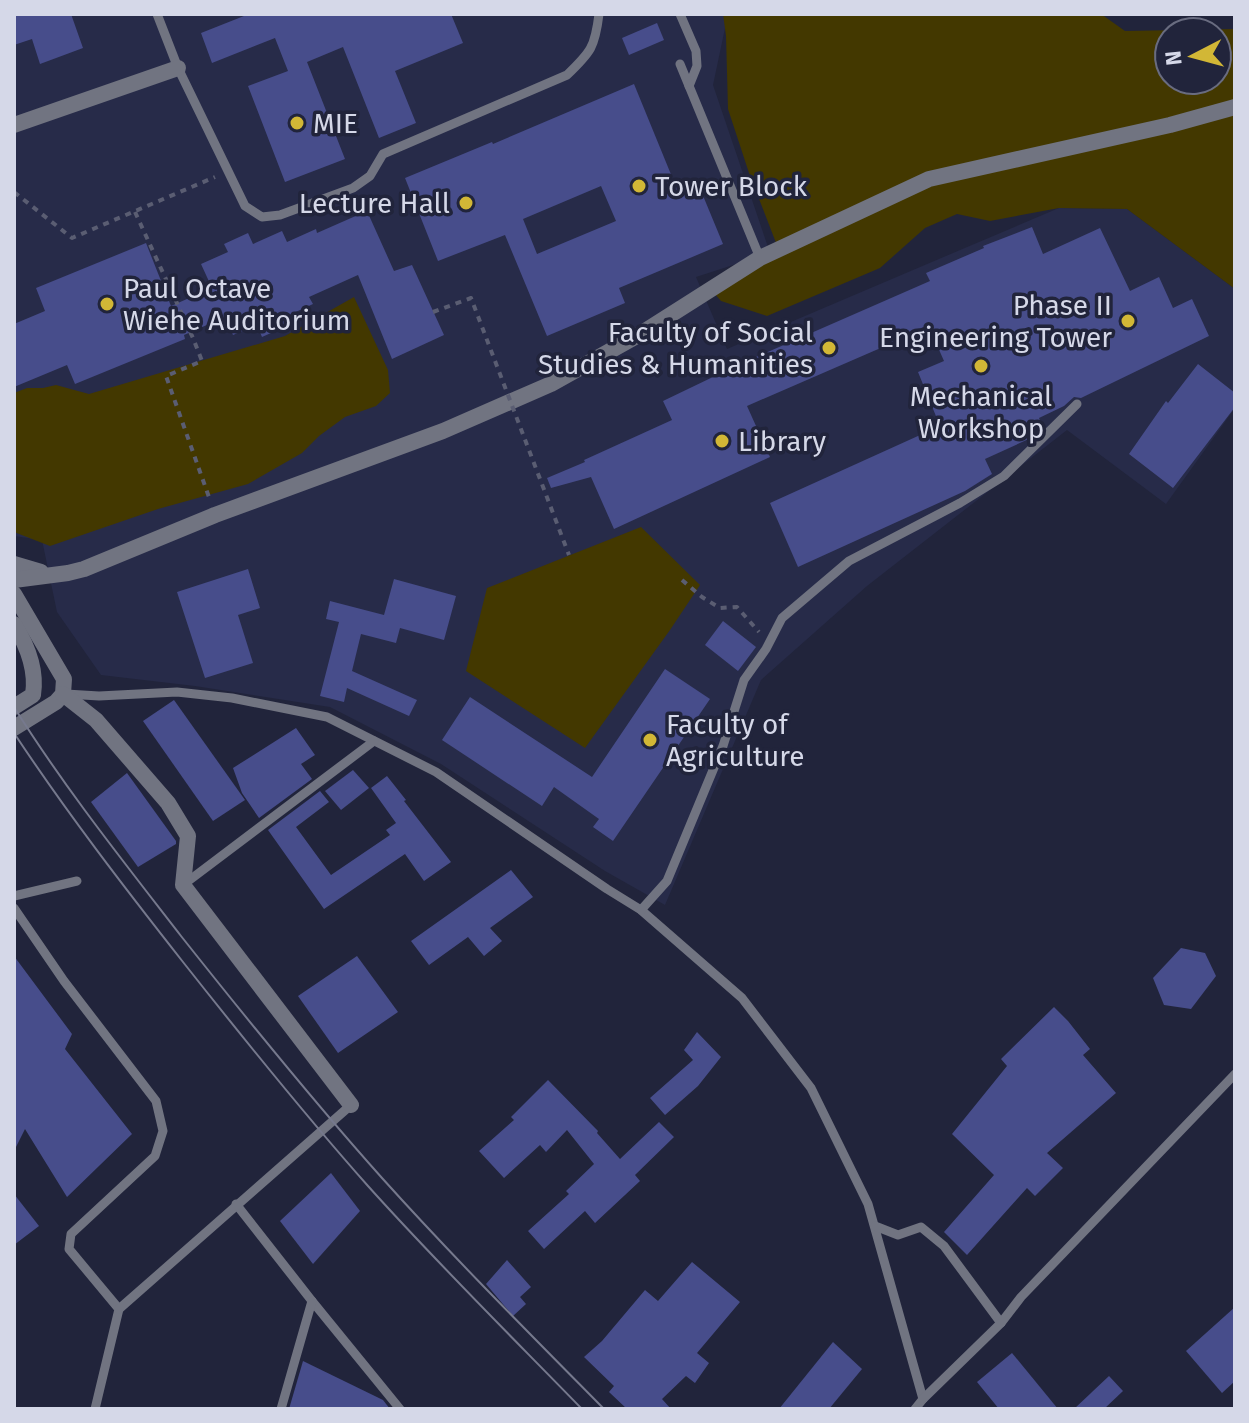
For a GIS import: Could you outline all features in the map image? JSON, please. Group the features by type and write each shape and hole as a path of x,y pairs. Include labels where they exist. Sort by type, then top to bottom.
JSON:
{"street":[{"path":"14,125 178,68"},
{"path":"14,580 84,569 215,515 443,431 551,384 642,333 760,258 929,179 1170,125 1235,107"},
{"path":"14,564 54,575"},
{"path":"14,594 64,679 63,694 56,702 14,728"},
{"path":"14,624 32,663 36,680 33,695 14,707"},
{"path":"63,694 96,720 168,803 188,836 183,885 351,1105"}],"lane":[{"path":"157,14 178,68 245,206 262,217 280,215 353,188 370,176 383,154 567,75 595,41 599,14"},
{"path":"680,14 696,51 697,66 689,86"},
{"path":"680,64 760,258"},
{"path":"641,910 667,881 723,746 744,680 766,649 782,618 849,561 960,503 1004,476 1077,404"},
{"path":"63,694 99,696 177,692 232,698 327,717 436,772 641,910 742,998 811,1088 868,1204 923,1399"},
{"path":"183,885 374,741"},
{"path":"14,896 77,881"},
{"path":"14,908 64,981 156,1101 163,1131 155,1156 71,1234 69,1249 119,1309"},
{"path":"915,1409 1001,1323 1021,1297 1235,1074"},
{"path":"95,1409 119,1309 351,1105"},
{"path":"236,1204 400,1409"},
{"path":"875,1226 898,1235 921,1227 944,1246 1001,1323"},
{"path":"281,1409 312,1301"}],"path":[{"path":"14,192 72,238 228,171"},
{"path":"135,212 202,361 166,376 215,515"},
{"path":"433,312 471,298 569,555"},
{"path":"682,580 720,608 737,607 758,630 766,649"}],"shaded area":[{"path":"14,14 728,14 713,85 770,253 696,277 727,349 1059,208 1127,209 1235,289 1235,408 1166,504 1067,430 867,586 761,680 665,905 605,871 441,764 330,707 101,675 57,612 42,540 14,536"},
{"path":"723,14 1101,14 1125,31 1153,30 1153,96 1233,96 1235,29 1235,289 1127,209 1059,208 990,221 957,214 925,228 880,268 767,316 721,301 708,286 778,248 728,109"},
{"path":"354,297 388,370 390,393 376,406 345,417 302,453 248,484 158,509 50,546 14,532 14,393 27,388 56,385 89,394 285,336"},
{"path":"641,527 700,585 585,748 466,671 487,588"}],"building":[{"path":"14,14 71,14 83,48 40,64 32,39 14,45"},
{"path":"249,14 451,14 463,43 395,71 416,123 379,138 343,47 307,62 345,159 285,182 248,86 288,71 275,38 212,63 201,33"},
{"path":"657,23 664,40 629,55 622,38"},
{"path":"634,84 679,194 699,186 723,244 619,288 625,303 547,336 505,235 438,261 405,178","holes":["601,186 616,221 537,254 523,219"]},
{"path":"367,211 394,271 412,265 444,335 392,359 358,275 309,297 313,304 287,316 291,324 262,337 257,325 233,335 225,317 184,335 185,339 75,384 67,365 14,387 14,324 45,311 36,288 146,243 171,306 212,288 201,264 228,252 224,244 248,233 253,244 282,231 287,242 316,229 317,233"},
{"path":"1032,227 1043,254 1100,228 1130,291 1159,277 1173,308 1192,299 1209,336 1081,398 1074,397 1064,406 1039,418 1043,427 1033,437 985,459 992,474 965,491 798,567 770,503 940,426 918,372 944,361 929,327 747,406 770,457 614,529 591,477 551,488 547,478 672,420 663,401 930,281 926,273"},
{"path":"1198,364 1235,393 1235,407 1173,488 1129,454 1166,401 1168,403"},
{"path":"248,569 260,608 238,615 253,663 205,678 177,592"},
{"path":"394,579 456,596 444,640 400,628 396,643 361,634 352,671 417,700 409,716 347,688 344,702 320,696 339,622 326,619 330,601 384,615"},
{"path":"723,621 756,647 738,671 705,645"},
{"path":"665,669 710,699 613,841 593,827 599,819 554,787 542,806 442,740 470,697 592,777"},
{"path":"174,700 245,800 213,821 143,721"},
{"path":"296,728 315,755 301,764 312,779 259,818 242,793 233,768"},
{"path":"353,770 369,788 341,810 325,791"},
{"path":"127,773 176,841 176,844 138,867 91,802"},
{"path":"387,776 451,862 424,881 405,854 324,909 268,830 320,791 329,802 296,827 331,875 390,835 386,830 396,823 371,788"},
{"path":"511,870 533,897 490,928 502,941 484,956 468,937 429,965 411,941"},
{"path":"1181,948 1205,953 1216,976 1191,1009 1164,1005 1153,978"},
{"path":"14,956 72,1034 65,1049 132,1134 67,1197 25,1129 14,1151"},
{"path":"357,956 398,1012 338,1053 298,996"},
{"path":"1054,1007 1090,1049 1083,1055 1116,1093 1047,1153 1063,1168 1035,1196 1027,1188 967,1255 944,1232 994,1175 952,1134 1007,1066 1001,1059"},
{"path":"697,1032 721,1057 698,1086 665,1115 650,1098 693,1060 684,1050"},
{"path":"548,1080 598,1131 620,1159 659,1122 674,1137 635,1175 640,1181 595,1223 585,1211 544,1249 528,1231 569,1194 566,1191 594,1164 567,1130 546,1152 540,1145 504,1178 479,1151 514,1120 511,1117"},
{"path":"331,1173 360,1211 313,1264 280,1221"},
{"path":"14,1194 39,1226 14,1245"},
{"path":"507,1260 531,1287 520,1297 526,1304 513,1316 486,1284"},
{"path":"692,1262 740,1302 697,1353 709,1363 695,1383 686,1376 662,1399 671,1409 627,1409 609,1392 614,1386 584,1357 602,1341 645,1290 658,1301"},
{"path":"1235,1307 1235,1381 1222,1393 1186,1351"},
{"path":"833,1342 862,1369 829,1409 779,1409"},
{"path":"1012,1353 1058,1409 999,1409 977,1382"},
{"path":"303,1361 383,1400 390,1409 289,1409"},
{"path":"1109,1376 1123,1391 1104,1409 1074,1409"}],"tram line":[{"path":"14,707 116,852 305,1089 436,1237 604,1409"},
{"path":"14,733 118,878 297,1104 394,1215 582,1409"}],"place":[{"name":"MIE","path":"297,123"},
{"name":"Tower Block","path":"639,186"},
{"name":"Lecture Hall","path":"466,203"},
{"name":"Paul Octave Wiehe Auditorium","path":"107,304"},
{"name":"Phase II Engineering Tower","path":"1128,321"},
{"name":"Faculty of Social Studies & Humanities","path":"829,348"},
{"name":"Mechanical Workshop","path":"981,366"},
{"name":"Library","path":"722,441"},
{"name":"Faculty of Agriculture","path":"650,740"}]}
